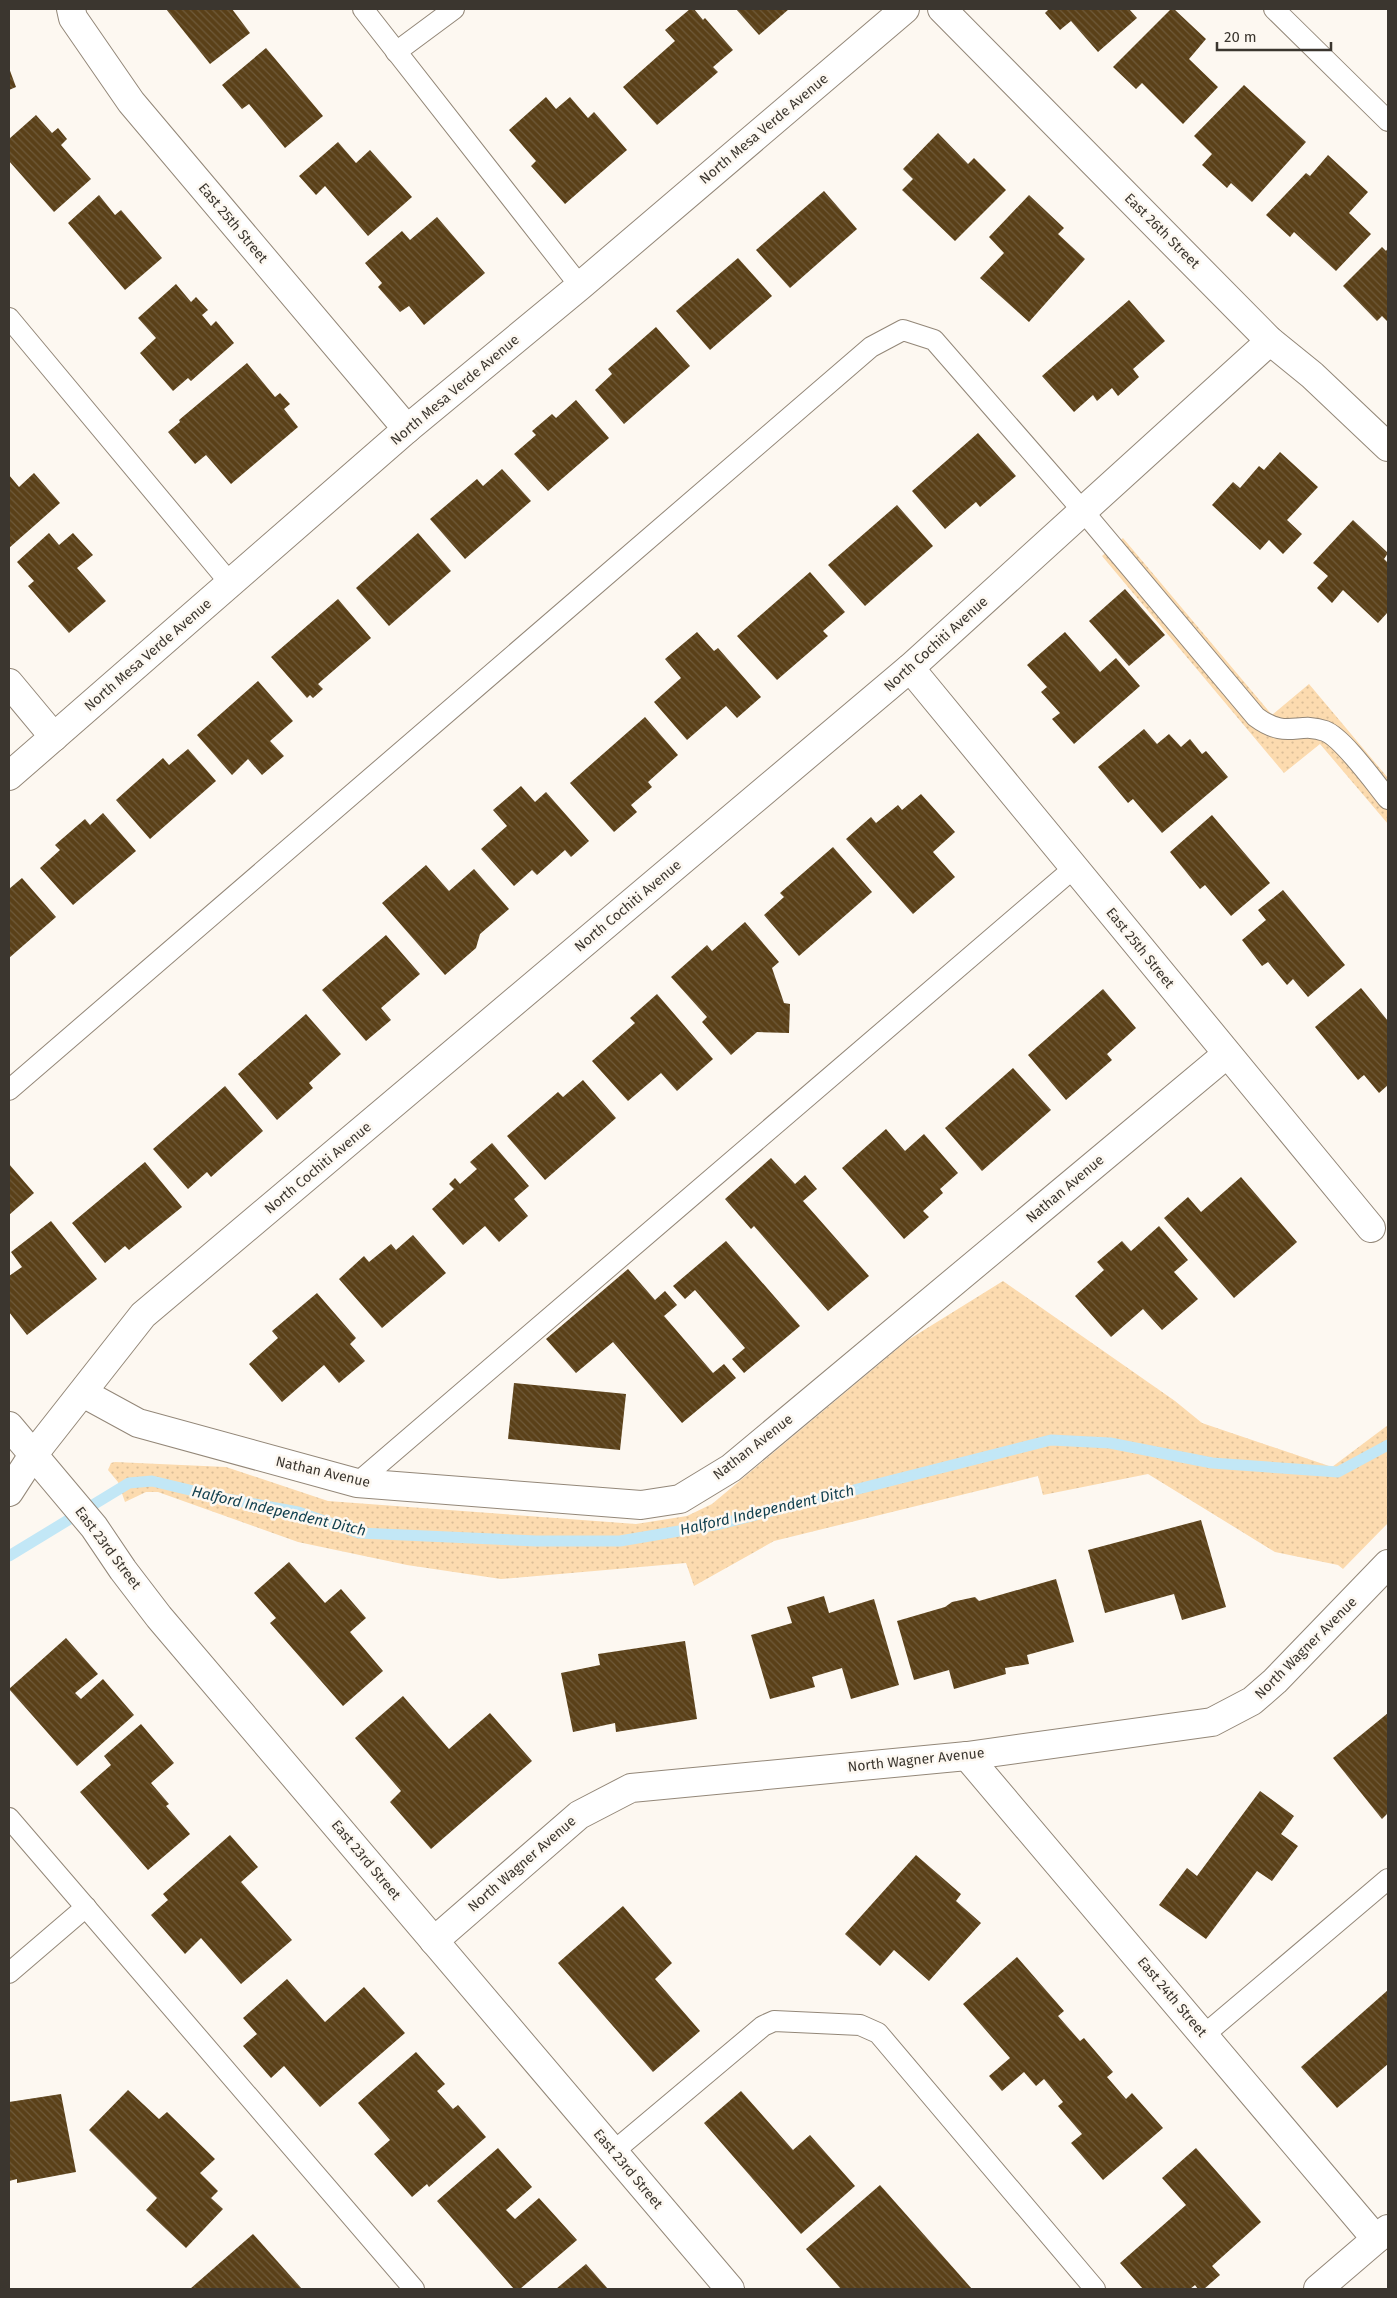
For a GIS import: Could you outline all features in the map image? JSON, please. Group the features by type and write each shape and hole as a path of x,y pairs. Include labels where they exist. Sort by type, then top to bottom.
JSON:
{"street":[{"name":"East 25th Street","path":"71,9 74,18 131,102 407,429"},
{"name":"North Mesa Verde Avenue","path":"9,776 407,429 580,286 905,9"},
{"name":"East 26th Street","path":"942,9 1270,341 1312,375 1388,447"},
{"name":"North Cochiti Avenue","path":"9,1492 34,1455 82,1392 144,1315 910,668 1270,341"},
{"name":"East 25th Street","path":"910,668 1371,1228"},
{"path":"9,683 54,737"},
{"name":"Nathan Avenue","path":"82,1392 138,1423 357,1483 641,1505 680,1499 731,1468 1226,1054"},
{"name":"East 23rd Street","path":"9,1426 94,1527 123,1570 159,1617 730,2289"},
{"name":"North Wagner Avenue","path":"434,1941 579,1815 631,1788 967,1756 1212,1722 1258,1696 1388,1564"},
{"name":"East 24th Street","path":"967,1756 1204,2034 1382,2234"},
{"path":"1318,2289 1382,2234"}],"lane":[{"path":"363,9 580,286"},
{"path":"396,52 454,9"},
{"path":"1274,9 1388,121"},
{"path":"9,318 230,584"},
{"path":"9,1090 871,347 903,330 934,340 1083,511 1256,717 1268,726 1280,730 1326,732 1345,748 1388,799"},
{"path":"357,1483 1074,868"},
{"path":"9,1818 414,2289"},
{"path":"1204,2034 1388,1878"},
{"path":"9,1973 86,1908"},
{"path":"613,2152 763,2026 774,2021 860,2025 878,2034 1095,2289"}],"shaded area":[{"path":"1123,538 1272,715 1309,684 1388,778 1388,824 1320,744 1284,773 1102,556"},
{"path":"1003,1281 1175,1401 1202,1423 1332,1467 1388,1425 1388,1523 1343,1569 1338,1565 1275,1552 1148,1474 1043,1495 1038,1476 774,1541 694,1586 686,1563 501,1579 407,1565 298,1542 158,1492 146,1492 125,1502 118,1482 108,1470 111,1463 115,1462 226,1467 328,1501 636,1524 687,1516 712,1504 908,1340"}],"building":[{"path":"166,9 232,9 250,33 210,64"},
{"path":"690,9 694,9 703,20 705,18 733,50 713,67 718,72 657,125 623,87 675,41 665,30"},
{"path":"736,9 789,9 759,35"},
{"path":"1049,9 1129,9 1137,18 1098,52 1071,21 1060,30 1045,13"},
{"path":"1171,9 1174,9 1206,39 1189,59 1218,87 1183,124 1142,83 1136,89 1113,67"},
{"path":"266,48 323,116 285,148 249,104 242,109 222,85"},
{"path":"9,68 16,87 9,90"},
{"path":"1244,85 1306,142 1252,202 1231,183 1227,188 1202,165 1212,154 1194,136"},
{"path":"546,97 556,109 570,97 588,118 594,112 627,150 565,204 531,166 536,161 509,130"},
{"path":"36,115 52,133 58,128 67,139 61,145 91,179 54,212 9,161 9,139"},
{"path":"938,133 968,164 974,158 1006,190 955,241 902,190 913,179 903,169"},
{"path":"338,142 356,163 370,150 412,197 368,236 325,186 316,195 299,176"},
{"path":"1328,155 1368,192 1349,213 1371,234 1336,271 1294,232 1290,237 1266,215 1306,173 1310,176"},
{"path":"824,191 857,229 790,288 756,250"},
{"path":"99,195 115,215 121,210 162,258 125,290 68,223"},
{"path":"1029,195 1064,228 1058,234 1085,259 1029,322 980,278 1004,253 989,237"},
{"path":"437,217 485,273 424,325 409,306 400,312 378,287 382,283 365,263 402,231 410,240"},
{"path":"1382,247 1386,251 1388,248 1388,322 1382,316 1377,321 1343,286"},
{"path":"738,258 772,296 710,350 676,311"},
{"path":"176,284 191,302 196,297 208,310 202,315 211,326 216,321 234,343 191,381 188,378 173,391 140,353 156,338 138,318"},
{"path":"1129,300 1165,341 1133,369 1139,377 1118,396 1112,388 1097,401 1093,395 1074,412 1042,376"},
{"path":"656,327 690,366 624,424 595,390 612,374 608,369"},
{"path":"247,363 275,397 280,393 290,404 284,409 298,427 231,484 206,455 195,464 168,432 180,422 179,420"},
{"path":"576,400 609,438 548,491 514,454 536,435 532,431 552,414 556,418"},
{"path":"978,433 1016,476 980,507 976,502 945,529 912,491"},
{"path":"1280,452 1318,487 1287,520 1302,534 1283,554 1269,540 1260,550 1212,505 1233,482 1240,488 1259,466 1264,470"},
{"path":"502,469 531,501 465,559 430,519 477,479 483,486"},
{"path":"34,473 60,503 9,548 9,475 19,487"},
{"path":"897,505 933,546 865,606 828,565"},
{"path":"1353,520 1388,553 1384,559 1388,563 1388,612 1378,623 1343,590 1332,603 1317,588 1328,576 1313,563"},
{"path":"49,533 59,545 73,533 93,555 77,568 106,601 69,633 28,586 34,581 17,562"},
{"path":"418,533 451,571 389,626 356,588"},
{"path":"810,572 845,612 823,631 828,636 777,680 737,636"},
{"path":"1125,589 1165,635 1129,666 1089,621"},
{"path":"338,599 371,638 318,684 323,689 313,698 310,695 307,698 271,657"},
{"path":"697,632 714,651 718,648 761,697 737,718 726,706 687,740 654,702 681,678 665,659"},
{"path":"1065,632 1100,672 1116,658 1140,686 1074,744 1052,719 1060,713 1041,692 1047,687 1027,665"},
{"path":"258,681 293,721 270,741 284,756 262,775 248,759 232,775 197,735"},
{"path":"645,717 678,755 648,782 652,787 631,805 637,812 614,832 570,783"},
{"path":"1144,729 1157,744 1169,734 1181,747 1190,739 1202,754 1206,751 1228,777 1162,833 1133,799 1128,803 1098,767"},
{"path":"188,749 216,781 150,839 116,800 163,758 169,765"},
{"path":"521,786 535,802 546,792 589,841 571,857 565,850 537,875 532,870 514,886 481,849 507,826 493,810"},
{"path":"921,794 955,832 933,852 955,877 913,914 846,839 871,817 876,823 898,805 902,810"},
{"path":"103,813 136,851 73,905 40,868 60,850 55,845 85,819 90,825"},
{"path":"1212,815 1270,883 1231,916 1205,885 1200,889 1170,852"},
{"path":"833,847 872,892 799,956 764,915 784,897 780,893"},
{"path":"426,865 449,891 474,869 509,909 480,934 476,948 445,975 382,903"},
{"path":"22,878 56,917 9,958 9,889"},
{"path":"1283,890 1345,965 1308,997 1293,979 1287,985 1268,962 1262,966 1242,940 1266,920 1258,910"},
{"path":"745,922 779,962 772,968 784,1003 790,1004 789,1033 757,1032 731,1055 702,1022 707,1017 671,977 707,945 712,951"},
{"path":"386,935 420,974 381,1008 391,1020 366,1041 322,990"},
{"path":"1361,988 1388,1021 1388,1085 1379,1093 1364,1075 1358,1080 1315,1027"},
{"path":"1103,989 1136,1028 1107,1054 1112,1060 1066,1100 1028,1055"},
{"path":"657,994 713,1059 677,1091 661,1073 628,1101 592,1061 635,1023 630,1018"},
{"path":"306,1014 341,1054 309,1083 313,1088 277,1120 238,1074"},
{"path":"1013,1068 1051,1110 982,1171 945,1128"},
{"path":"583,1080 616,1118 545,1180 507,1136 558,1092 563,1097"},
{"path":"225,1086 263,1131 211,1177 207,1172 188,1189 153,1149"},
{"path":"886,1129 905,1151 924,1134 958,1173 940,1189 943,1193 923,1211 929,1217 904,1239 842,1168"},
{"path":"492,1143 529,1186 514,1199 528,1216 499,1242 485,1226 463,1245 432,1209 454,1189 449,1184 455,1178 460,1184 477,1169 470,1162"},
{"path":"771,1158 795,1184 805,1175 817,1189 803,1201 869,1276 828,1311 754,1226 751,1229 725,1199"},
{"path":"145,1162 182,1207 129,1250 125,1246 105,1263 72,1223"},
{"path":"9,1164 34,1193 9,1215"},
{"path":"1241,1177 1297,1242 1234,1298 1164,1218 1188,1197 1201,1212"},
{"path":"51,1221 97,1279 27,1335 9,1312 9,1276 22,1267 11,1252"},
{"path":"1159,1226 1188,1260 1174,1272 1198,1299 1162,1330 1143,1309 1111,1337 1075,1296 1104,1270 1097,1262 1122,1241 1131,1251"},
{"path":"413,1235 446,1273 382,1328 339,1279 364,1256 369,1262 391,1244 396,1250"},
{"path":"726,1241 800,1326 744,1373 732,1359 745,1348 695,1290 685,1299 673,1286"},
{"path":"628,1269 655,1300 665,1291 677,1305 664,1316 713,1373 724,1364 736,1378 682,1423 613,1342 576,1373 546,1339"},
{"path":"317,1293 356,1338 350,1344 365,1361 339,1383 324,1365 282,1402 249,1364 278,1338 272,1331"},
{"path":"514,1383 626,1394 620,1450 508,1439"},
{"path":"1201,1520 1226,1607 1182,1620 1174,1594 1105,1613 1088,1550"},
{"path":"289,1562 325,1603 341,1589 366,1618 350,1632 383,1671 343,1706 270,1623 276,1618 254,1593"},
{"path":"1056,1579 1074,1642 1027,1655 1029,1664 1005,1668 1006,1674 954,1689 949,1670 914,1680 897,1621 945,1607 952,1602 975,1597 979,1601"},
{"path":"824,1596 829,1613 874,1599 899,1685 851,1699 842,1668 812,1677 815,1687 770,1699 751,1635 792,1623 787,1607"},
{"path":"66,1638 98,1674 75,1693 81,1699 103,1679 134,1715 77,1766 9,1689"},
{"path":"685,1641 697,1719 616,1732 615,1723 573,1732 561,1673 600,1665 598,1654"},
{"path":"403,1696 449,1749 490,1713 532,1761 431,1849 390,1802 401,1791 355,1738"},
{"path":"1388,1713 1388,1813 1382,1819 1333,1758"},
{"path":"141,1724 174,1763 151,1783 169,1804 166,1806 190,1834 148,1870 80,1792 111,1765 104,1756"},
{"path":"1260,1791 1294,1816 1281,1834 1298,1846 1272,1881 1257,1871 1206,1939 1159,1905 1187,1868 1197,1876"},
{"path":"230,1835 258,1867 241,1882 292,1940 241,1984 201,1938 185,1954 151,1915 168,1900 163,1894"},
{"path":"916,1855 961,1894 956,1901 981,1923 929,1981 894,1950 880,1966 845,1934"},
{"path":"623,1906 672,1963 655,1979 700,2031 653,2072 558,1963"},
{"path":"1017,1957 1064,2011 1058,2016 1080,2041 1084,2038 1113,2072 1107,2077 1126,2099 1132,2093 1163,2128 1103,2180 1071,2143 1082,2134 1058,2106 1063,2102 1044,2079 1036,2086 1024,2072 1002,2091 989,2076 1010,2058 963,2004"},
{"path":"287,1979 325,2022 364,1987 405,2033 320,2107 284,2066 271,2078 243,2046 257,2034 243,2018"},
{"path":"1388,1990 1388,2064 1337,2108 1301,2067"},
{"path":"416,2052 445,2084 437,2091 453,2109 458,2105 486,2137 429,2187 427,2184 412,2197 374,2154 390,2140 358,2103"},
{"path":"128,2090 159,2119 167,2112 215,2159 200,2173 218,2191 211,2198 223,2209 186,2248 146,2210 157,2198 89,2130"},
{"path":"741,2091 793,2150 810,2135 855,2186 801,2234 704,2123"},
{"path":"61,2094 76,2172 17,2183 17,2179 9,2181 9,2102"},
{"path":"498,2148 532,2187 506,2210 515,2219 539,2198 577,2240 520,2289 514,2289 437,2201"},
{"path":"1196,2148 1261,2222 1212,2266 1220,2275 1204,2289 1198,2289 1195,2285 1190,2289 1143,2289 1120,2263 1186,2205 1162,2178"},
{"path":"880,2185 972,2289 841,2289 806,2249"},
{"path":"253,2234 302,2289 190,2289"},
{"path":"586,2264 608,2289 556,2289"}],"waterway":[{"name":"Halford Independent Ditch","path":"9,1556 129,1483 152,1481 227,1499 298,1512 359,1533 536,1541 620,1541 720,1524 1051,1440 1110,1443 1212,1463 1338,1472 1388,1445"}]}
